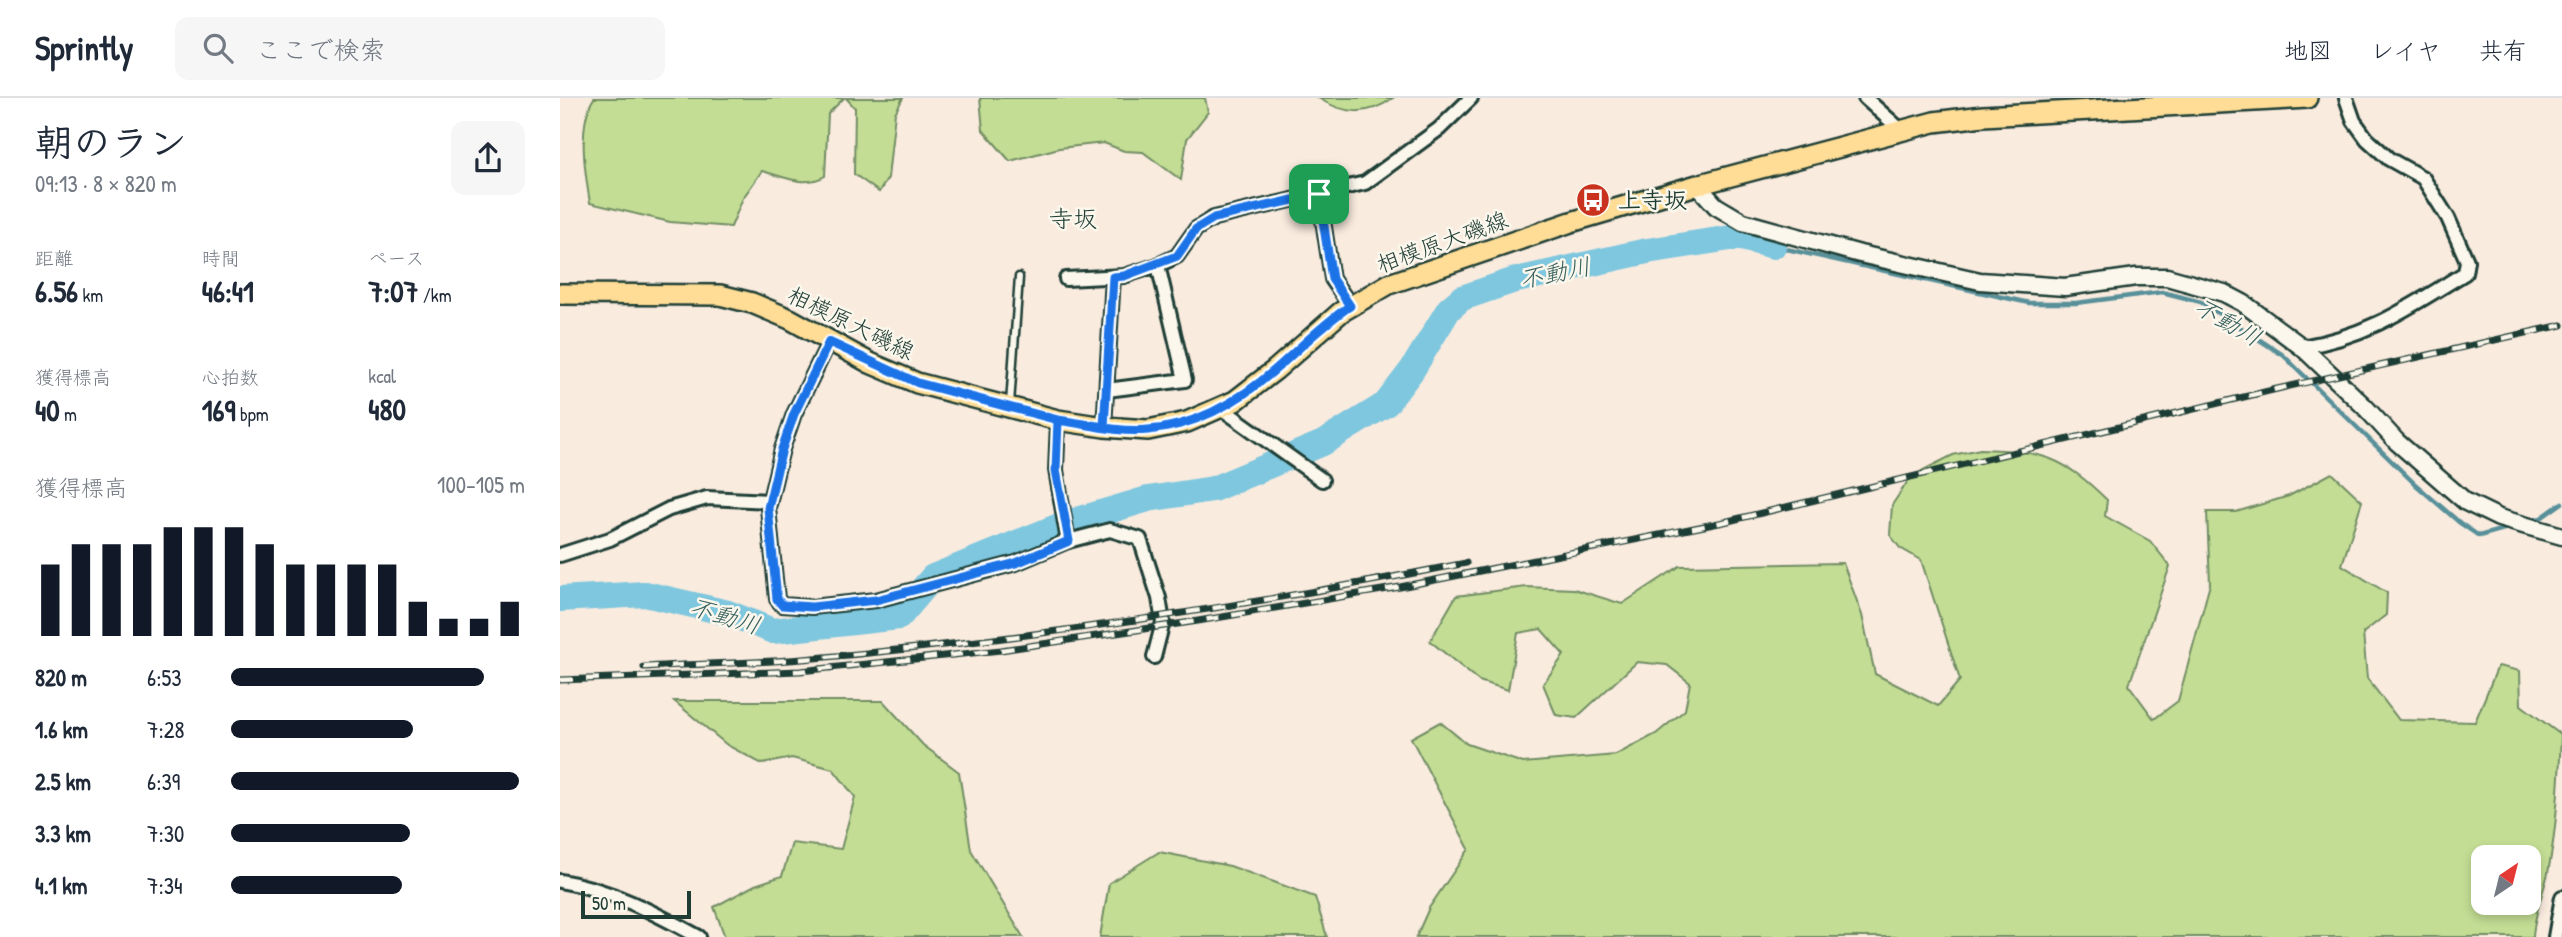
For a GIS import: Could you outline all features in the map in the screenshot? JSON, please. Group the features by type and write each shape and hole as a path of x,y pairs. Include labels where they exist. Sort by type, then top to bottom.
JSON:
{"main road":[{"name":"相模原大磯線","path":"560,294 720,295 752,303 790,319 829,342 918,383 1058,420 1148,430 1188,422 1221,408 1254,387 1350,306 1389,284 1571,222 1696,186 1934,122 1983,116 2307,98"}],"street":[{"path":"1066,279 1124,276 1177,256 1196,229 1214,218 1365,183 1438,129 1471,98"},
{"path":"1865,98 1902,131"},
{"path":"2302,347 2331,342 2383,323 2465,273 2467,261 2448,218 2423,178 2389,159 2367,139 2354,121 2346,98"},
{"path":"1696,186 1716,206 1743,222 1860,254 1980,281 2065,288 2136,277 2166,277 2206,287 2243,303 2302,347 2429,471 2466,502 2499,518 2554,535"},
{"path":"1319,194 1332,279 1350,306"},
{"path":"1107,390 1185,380 1158,265"},
{"path":"1104,427 1113,277"},
{"path":"829,342 794,414 782,449 768,508 777,599 782,605 812,607 876,600 1016,563 1069,541 1110,530 1140,539 1159,598 1163,622 1154,657"},
{"path":"1221,408 1322,480"},
{"path":"1058,420 1056,470 1069,541"},
{"path":"560,555 610,538 669,509 707,498 770,501"},
{"path":"560,881 604,891 663,917 699,937"},
{"path":"2555,937 2562,897"}],"lane":[{"path":"1009,407 1019,277"}],"green space":[{"path":"594,98 844,98 828,114 825,176 802,181 762,171 743,198 731,227 670,222 590,203 584,135"},
{"path":"846,98 903,98 895,113 888,178 879,192 854,174 855,108"},
{"path":"980,98 1205,98 1208,112 1187,139 1181,180 1143,152 1124,151 1104,143 1059,148 1010,161 983,130"},
{"path":"1318,98 1393,98 1374,108 1356,111 1337,107"},
{"path":"1980,449 2036,454 2077,474 2107,500 2105,516 2150,541 2170,566 2129,685 2154,719 2178,701 2210,584 2207,512 2236,512 2289,496 2332,473 2362,501 2342,565 2387,593 2386,615 2363,633 2367,678 2399,720 2475,722 2498,666 2520,671 2521,705 2561,735 2554,839 2541,898 2541,845 2471,845 2471,915 2537,915 2533,937 1416,937 1429,908 1469,849 1411,738 1440,722 1467,744 1523,763 1616,755 1656,734 1685,710 1690,683 1667,665 1637,662 1576,718 1556,715 1543,684 1564,655 1541,629 1518,633 1508,690 1479,681 1430,641 1456,596 1526,587 1574,589 1622,604 1680,566 1843,563 1862,615 1875,674 1938,706 1960,680 1921,560 1900,548 1890,535 1892,505 1908,481 1953,455"},
{"path":"674,701 883,701 923,745 959,772 971,850 1023,937 725,937 714,907 755,885 782,876 792,843 841,849 855,797 833,769 792,758 762,764 727,745"},
{"path":"1159,852 1230,866 1315,897 1327,937 1100,937 1109,883"}],"waterway":[{"name":"不動川","path":"560,599 645,594 728,613 773,631 899,617 933,577 1064,524 1148,499 1213,489 1323,443 1386,404 1412,370 1449,309 1462,298 1512,281 1647,251 1737,237 1773,246"},
{"name":"不動川","path":"1773,246 2029,303 2076,303 2162,292 2201,302 2283,355 2415,484 2460,523 2479,536 2511,527"},
{"name":"不動川","path":"2529,521 2541,518 2562,503"}],"railway":[{"path":"560,680 800,671 1001,650 1400,587 1724,522 2277,389 2562,325"},
{"path":"644,667 803,659 1053,632 1219,607 1466,563"}],"place":[{"name":"上寺坂","path":"1593,200"}],"district":[{"name":"寺坂","path":"1073,219"}],"route":[{"path":"1319,194 1214,218 1196,229 1177,256 1158,265 1113,277 1104,427 1058,420 918,383 829,342 794,414 782,449 768,508 777,599 782,605 812,607 876,600 1016,563 1069,541 1056,470 1058,420 1104,427 1148,430 1188,422 1235,401 1350,306 1332,279 1319,194"}]}
